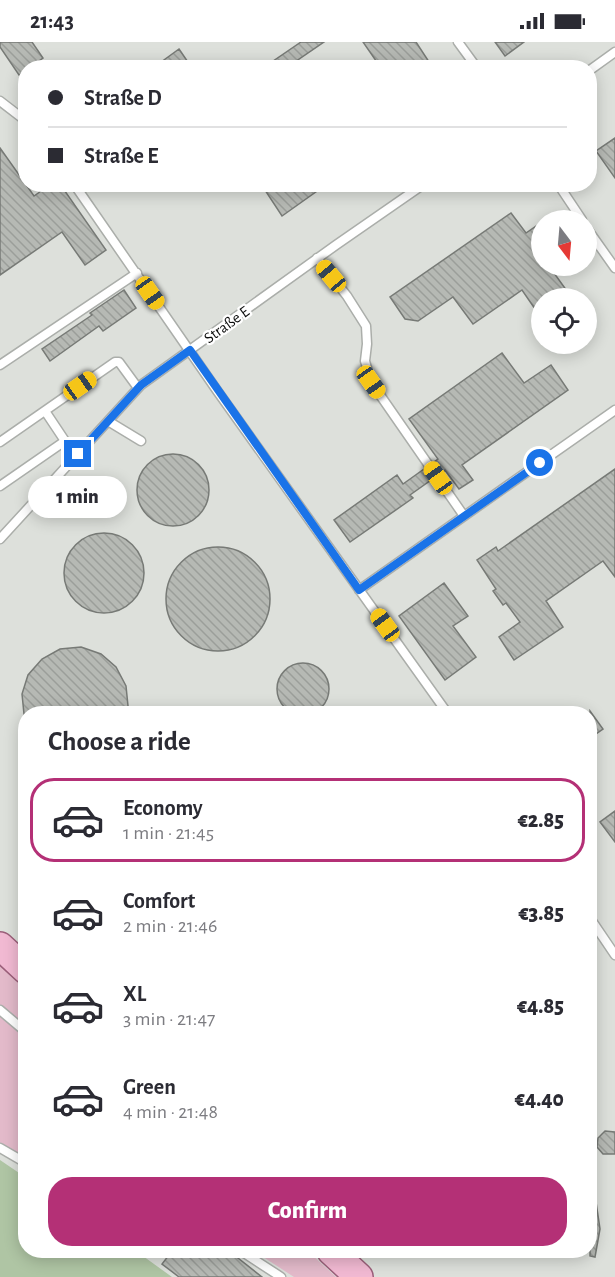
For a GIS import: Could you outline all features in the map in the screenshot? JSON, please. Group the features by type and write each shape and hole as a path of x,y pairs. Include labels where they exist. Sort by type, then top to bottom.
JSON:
{"main road":[{"path":"0,946 18,963"},
{"path":"339,1258 359,1277"}],"lane":[{"path":"458,42 471,60"},
{"path":"597,65 615,52"},
{"path":"0,101 18,115"},
{"path":"80,192 442,706"},
{"name":"Straße E","path":"0,539 138,388 316,258 412,192"},
{"path":"563,192 575,210"},
{"path":"597,243 615,268"},
{"path":"316,258 347,296 366,326 365,361 371,382 464,516"},
{"path":"0,365 137,273"},
{"path":"0,442 115,362 119,362 138,388"},
{"path":"359,590 615,410"},
{"path":"45,411 65,441 78,454"},
{"path":"108,421 141,441"},
{"path":"0,486 65,441"},
{"path":"597,928 615,955"},
{"path":"0,1010 18,1025"},
{"path":"0,1148 18,1158"},
{"path":"252,1258 281,1277"}],"shaded area":[{"path":"0,964 18,981 18,1155 0,1143"},
{"path":"0,1160 18,1172 18,1258 146,1258 172,1277 0,1277"},
{"path":"265,1258 316,1258 336,1277 294,1277"}],"building":[{"path":"0,42 32,42 43,58 18,60 18,74 0,47"},
{"path":"301,42 324,42 298,60 275,60"},
{"path":"363,42 416,42 428,60 375,60"},
{"path":"495,42 524,42 505,56"},
{"path":"179,49 187,60 164,60"},
{"path":"615,138 615,178 597,152"},
{"path":"0,148 18,173 18,192 31,192 34,196 40,192 66,192 106,250 85,265 62,232 0,275"},
{"path":"266,192 316,192 282,216"},
{"path":"511,213 526,233 531,230 531,276 556,276 565,288 531,288 531,303 522,290 473,324 453,297 418,321 405,319 390,297"},
{"path":"124,290 136,308 103,331 99,326 50,361 42,349"},
{"path":"502,353 524,383 551,365 568,390 462,465 473,480 459,489 445,470 442,473 434,462 438,459 409,419"},
{"path":"173,454 193,460 203,470 209,490 203,510 193,520 173,526 153,520 143,510 137,490 143,470 153,460"},
{"path":"424,469 431,480 410,495 413,498 350,542 334,520 397,475 403,484"},
{"path":"615,469 615,577 603,561 546,601 563,627 514,660 499,637 520,622 506,603 503,605 493,591 496,589 477,560 496,547 498,551"},
{"path":"104,533 119,536 132,545 141,558 144,573 141,588 132,601 119,610 104,613 89,610 76,601 67,588 64,573 67,558 76,545 89,536"},
{"path":"218,547 238,551 255,562 266,579 270,599 266,619 255,636 238,647 218,651 198,647 181,636 170,619 166,599 170,579 181,562 198,551"},
{"path":"444,583 468,616 453,626 476,657 445,680 399,616"},
{"path":"81,647 101,654 116,667 126,686 128,706 23,706 22,694 28,675 42,659 60,649"},
{"path":"303,663 313,665 321,671 328,684 327,699 322,706 284,706 279,699 277,689 279,679 285,671 293,665"},
{"path":"597,721 603,729 597,733"},
{"path":"615,811 615,842 600,822"},
{"path":"605,1131 615,1132 615,1154 603,1154 597,1147 598,1138"},
{"path":"597,1209 600,1229 597,1246"},
{"path":"167,1258 238,1258 262,1277 179,1277 162,1264"}],"route":[{"path":"78,454 141,385 190,350 359,590 540,463"}]}
